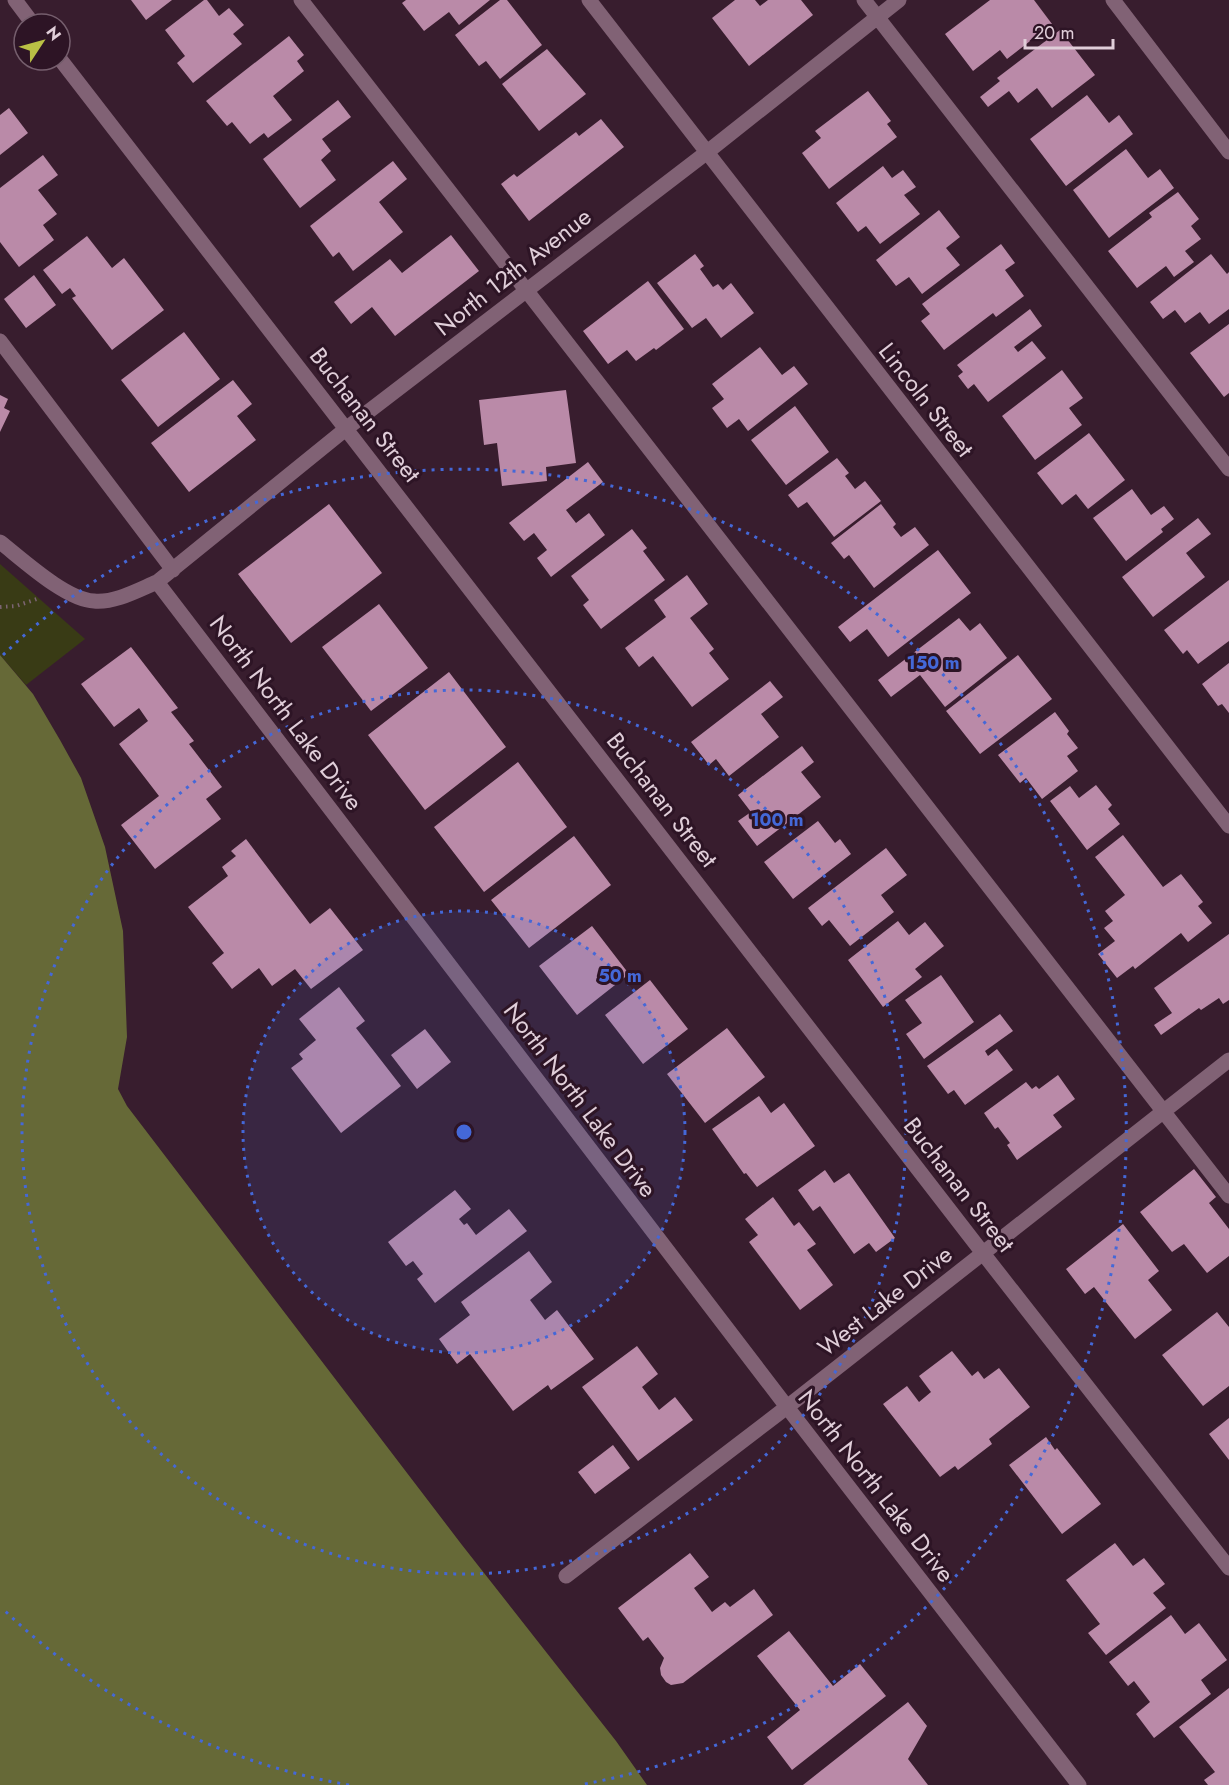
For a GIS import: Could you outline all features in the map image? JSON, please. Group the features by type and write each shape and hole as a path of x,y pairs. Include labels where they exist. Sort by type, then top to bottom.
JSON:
{"street":[{"path":"301,0 1229,1196"},
{"name":"Lincoln Street","path":"589,0 1229,826"},
{"path":"864,0 1229,469"},
{"name":"North 12th Avenue","path":"157,582 347,428 706,153 899,0"},
{"path":"1113,0 1229,152"},
{"name":"Buchanan Street","path":"71,72 982,1252 1229,1568"},
{"path":"0,340 173,570"},
{"path":"0,542 78,598 95,602 112,600 157,582"},
{"name":"North North Lake Drive","path":"157,582 787,1407 1079,1785"},
{"name":"West Lake Drive","path":"566,1576 787,1407 1229,1060"}],"path":[{"path":"0,607 16,606 64,589"}],"shaded area":[{"path":"0,564 85,639 26,685 0,655"},
{"path":"0,655 33,694 81,778 105,847 123,931 127,1037 118,1089 127,1106 462,1545 616,1741 647,1785 0,1785"}],"building":[{"path":"131,0 172,0 146,20"},
{"path":"207,0 219,16 229,8 244,25 233,34 242,44 193,83 177,63 185,56 165,30"},
{"path":"406,0 490,0 459,25 449,12 424,31 402,3"},
{"path":"500,0 507,0 542,45 500,79 486,61 479,66 455,35"},
{"path":"735,0 755,0 760,6 768,0 801,0 813,15 749,66 712,18"},
{"path":"990,0 1034,0 1052,24 1007,59 1000,50 973,71 945,34"},
{"path":"1060,30 1095,75 1052,108 1037,88 1018,103 1009,91 988,107 980,97 1000,81 997,78"},
{"path":"289,36 304,55 297,61 304,71 273,96 292,120 268,138 264,133 250,144 232,122 227,126 206,101"},
{"path":"547,49 586,94 539,131 502,84"},
{"path":"868,91 891,121 887,124 897,137 829,189 802,153 821,138 815,131"},
{"path":"1087,95 1109,123 1119,115 1133,134 1066,186 1030,139"},
{"path":"338,100 351,117 322,139 331,151 321,160 336,180 300,208 263,159"},
{"path":"9,108 28,133 0,155 0,115"},
{"path":"601,119 624,147 529,221 501,184 514,174 517,177 576,132 579,136"},
{"path":"1126,149 1148,178 1160,169 1174,188 1109,238 1073,190"},
{"path":"43,155 58,175 38,190 57,214 43,225 54,240 19,267 0,242 0,188"},
{"path":"393,161 407,179 379,202 403,232 353,271 339,252 333,257 310,226"},
{"path":"883,166 892,178 903,170 916,187 904,195 920,214 880,244 866,226 858,232 836,203"},
{"path":"1178,192 1199,219 1191,226 1201,239 1185,251 1194,262 1174,277 1166,266 1137,288 1108,251 1152,217 1149,213"},
{"path":"939,210 960,237 946,248 960,265 922,294 909,277 896,286 876,260"},
{"path":"451,235 479,271 395,336 372,307 351,324 334,302 390,259 402,273"},
{"path":"87,236 112,268 124,258 164,310 112,350 72,298 76,296 70,288 62,294 43,270"},
{"path":"1001,244 1015,263 1005,270 1024,296 996,317 993,313 944,350 921,321 930,314 922,304"},
{"path":"695,254 704,266 700,269 713,287 718,284 723,290 731,283 754,313 721,338 706,318 692,328 657,283"},
{"path":"1211,254 1227,274 1229,272 1229,309 1209,324 1200,312 1185,323 1175,310 1163,319 1150,302"},
{"path":"34,275 56,305 26,328 4,299"},
{"path":"648,281 684,329 656,350 654,348 636,361 627,350 608,364 583,331"},
{"path":"1030,309 1042,326 1014,347 1018,352 1032,341 1046,358 988,402 974,384 968,389 958,376 963,372 957,365"},
{"path":"1229,324 1229,393 1224,397 1190,353"},
{"path":"184,332 220,379 158,427 121,380"},
{"path":"760,347 782,375 794,366 808,384 748,431 739,419 727,428 712,408 724,399 712,384"},
{"path":"1062,370 1083,398 1069,408 1082,425 1035,460 1002,416"},
{"path":"233,380 252,404 237,416 256,440 189,492 151,443"},
{"path":"566,390 576,463 546,467 547,481 502,486 497,443 484,445 479,400"},
{"path":"0,395 8,399 4,408 10,411 0,432"},
{"path":"795,406 829,452 786,485 751,440"},
{"path":"1089,433 1125,480 1088,509 1076,494 1062,505 1037,473"},
{"path":"837,458 849,473 845,476 855,489 865,481 881,501 834,537 807,502 798,508 788,495"},
{"path":"588,462 603,482 566,510 576,523 589,513 605,535 551,577 537,558 547,550 534,533 524,541 509,523"},
{"path":"1132,489 1151,515 1164,506 1174,519 1161,529 1163,532 1126,561 1093,518"},
{"path":"329,504 382,573 291,643 238,574"},
{"path":"881,504 896,524 893,527 901,537 915,527 929,545 874,588 849,555 844,559 831,543"},
{"path":"1198,518 1211,534 1186,553 1205,577 1153,617 1122,577"},
{"path":"632,529 647,548 643,551 665,580 601,629 583,605 589,600 571,576"},
{"path":"938,550 971,593 888,657 867,629 850,642 838,627"},
{"path":"687,575 708,604 690,618 714,649 709,653 729,679 692,707 653,656 639,667 625,648 666,617 654,600"},
{"path":"1229,580 1229,641 1198,664 1187,650 1183,654 1164,630"},
{"path":"379,604 428,668 371,711 322,647"},
{"path":"959,618 970,631 980,623 1007,658 945,707 920,675 891,697 878,680"},
{"path":"131,647 178,708 171,712 194,741 189,744 222,787 206,799 221,819 155,869 121,825 159,796 119,744 148,721 139,708 114,727 81,684"},
{"path":"1018,655 1052,699 980,754 946,711"},
{"path":"1229,663 1229,713 1222,704 1218,706 1202,684"},
{"path":"449,672 506,747 425,810 368,735"},
{"path":"770,681 783,697 761,714 779,737 729,776 716,759 709,765 691,742"},
{"path":"1055,712 1078,748 1067,756 1078,771 1042,799 1026,778 1020,783 998,755"},
{"path":"802,746 814,762 801,772 821,797 757,846 738,821 751,812 738,795"},
{"path":"518,762 567,827 484,892 434,827"},
{"path":"1096,785 1112,805 1108,809 1120,824 1087,850 1050,801 1070,786 1079,798"},
{"path":"818,821 835,843 840,839 851,854 793,899 764,862"},
{"path":"1123,835 1163,887 1181,874 1203,902 1198,906 1212,923 1188,942 1181,933 1135,969 1133,966 1117,978 1098,954 1115,941 1104,928 1113,921 1105,911 1125,895 1095,857"},
{"path":"574,836 611,885 529,948 491,900"},
{"path":"246,839 310,924 330,908 363,950 311,989 295,969 272,986 259,968 232,989 212,963 224,953 188,907 228,876 222,867 236,856 231,851"},
{"path":"886,848 907,875 881,895 894,912 850,946 829,920 822,926 808,908"},
{"path":"898,921 909,935 925,922 944,946 915,969 922,977 883,1007 848,960"},
{"path":"592,926 629,974 577,1015 539,966"},
{"path":"1229,934 1229,1000 1223,1004 1219,998 1201,1010 1199,1008 1161,1035 1154,1025 1172,1013 1154,988"},
{"path":"941,975 974,1022 924,1059 906,1034 922,1023 905,1000"},
{"path":"650,980 688,1029 643,1064 605,1015"},
{"path":"339,987 365,1021 356,1028 401,1086 341,1133 291,1068 303,1059 299,1054 316,1040 299,1019"},
{"path":"1000,1014 1013,1031 985,1051 988,1056 997,1049 1013,1070 965,1105 954,1090 948,1094 927,1066"},
{"path":"727,1028 765,1077 705,1123 667,1074"},
{"path":"425,1029 451,1062 417,1089 391,1055"},
{"path":"1058,1075 1075,1099 1053,1115 1062,1127 1017,1160 1007,1145 1010,1143 998,1127 995,1129 984,1113 1026,1082 1032,1089 1036,1086 1039,1089"},
{"path":"759,1096 771,1113 784,1103 815,1146 757,1187 746,1173 744,1174 712,1129"},
{"path":"1194,1169 1216,1197 1209,1203 1229,1229 1229,1256 1207,1273 1184,1244 1172,1252 1140,1212"},
{"path":"825,1170 834,1183 849,1173 895,1238 876,1252 869,1243 854,1254 820,1206 813,1211 798,1190"},
{"path":"455,1190 471,1209 459,1219 464,1225 467,1223 476,1235 509,1209 527,1231 435,1303 417,1279 423,1274 413,1261 406,1266 388,1242"},
{"path":"773,1197 794,1226 799,1222 816,1244 807,1250 833,1285 800,1310 749,1242 758,1235 745,1219"},
{"path":"1123,1224 1159,1271 1148,1280 1172,1310 1135,1339 1094,1287 1085,1294 1066,1269"},
{"path":"529,1251 552,1282 530,1300 545,1320 557,1310 594,1359 551,1390 548,1385 513,1411 470,1354 457,1364 439,1339 470,1315 461,1302"},
{"path":"1217,1312 1229,1327 1229,1386 1203,1406 1162,1355"},
{"path":"637,1346 658,1374 642,1387 659,1410 675,1397 693,1420 638,1461 582,1387"},
{"path":"952,1351 972,1376 978,1371 984,1379 999,1368 1030,1407 989,1439 992,1444 958,1470 955,1466 940,1477 883,1404 907,1386 919,1402 931,1392 919,1376"},
{"path":"1229,1418 1229,1460 1209,1434"},
{"path":"1046,1437 1101,1504 1062,1534 1009,1465"},
{"path":"613,1445 630,1468 595,1494 578,1472"},
{"path":"1115,1543 1133,1566 1144,1558 1165,1584 1153,1593 1166,1608 1106,1655 1088,1633 1100,1624 1066,1580"},
{"path":"690,1553 709,1577 694,1588 712,1612 725,1602 730,1607 754,1589 773,1615 683,1683 671,1685 661,1675 660,1668 664,1658 648,1637 643,1641 618,1608"},
{"path":"1171,1615 1185,1634 1199,1623 1227,1660 1201,1680 1211,1694 1154,1738 1136,1714 1150,1702 1134,1681 1128,1686 1109,1662"},
{"path":"789,1631 833,1686 860,1664 886,1696 792,1770 767,1737 800,1710 757,1656"},
{"path":"1229,1688 1229,1785 1208,1785 1204,1780 1215,1772 1179,1727"},
{"path":"908,1702 927,1726 908,1759 928,1785 803,1785"}]}
